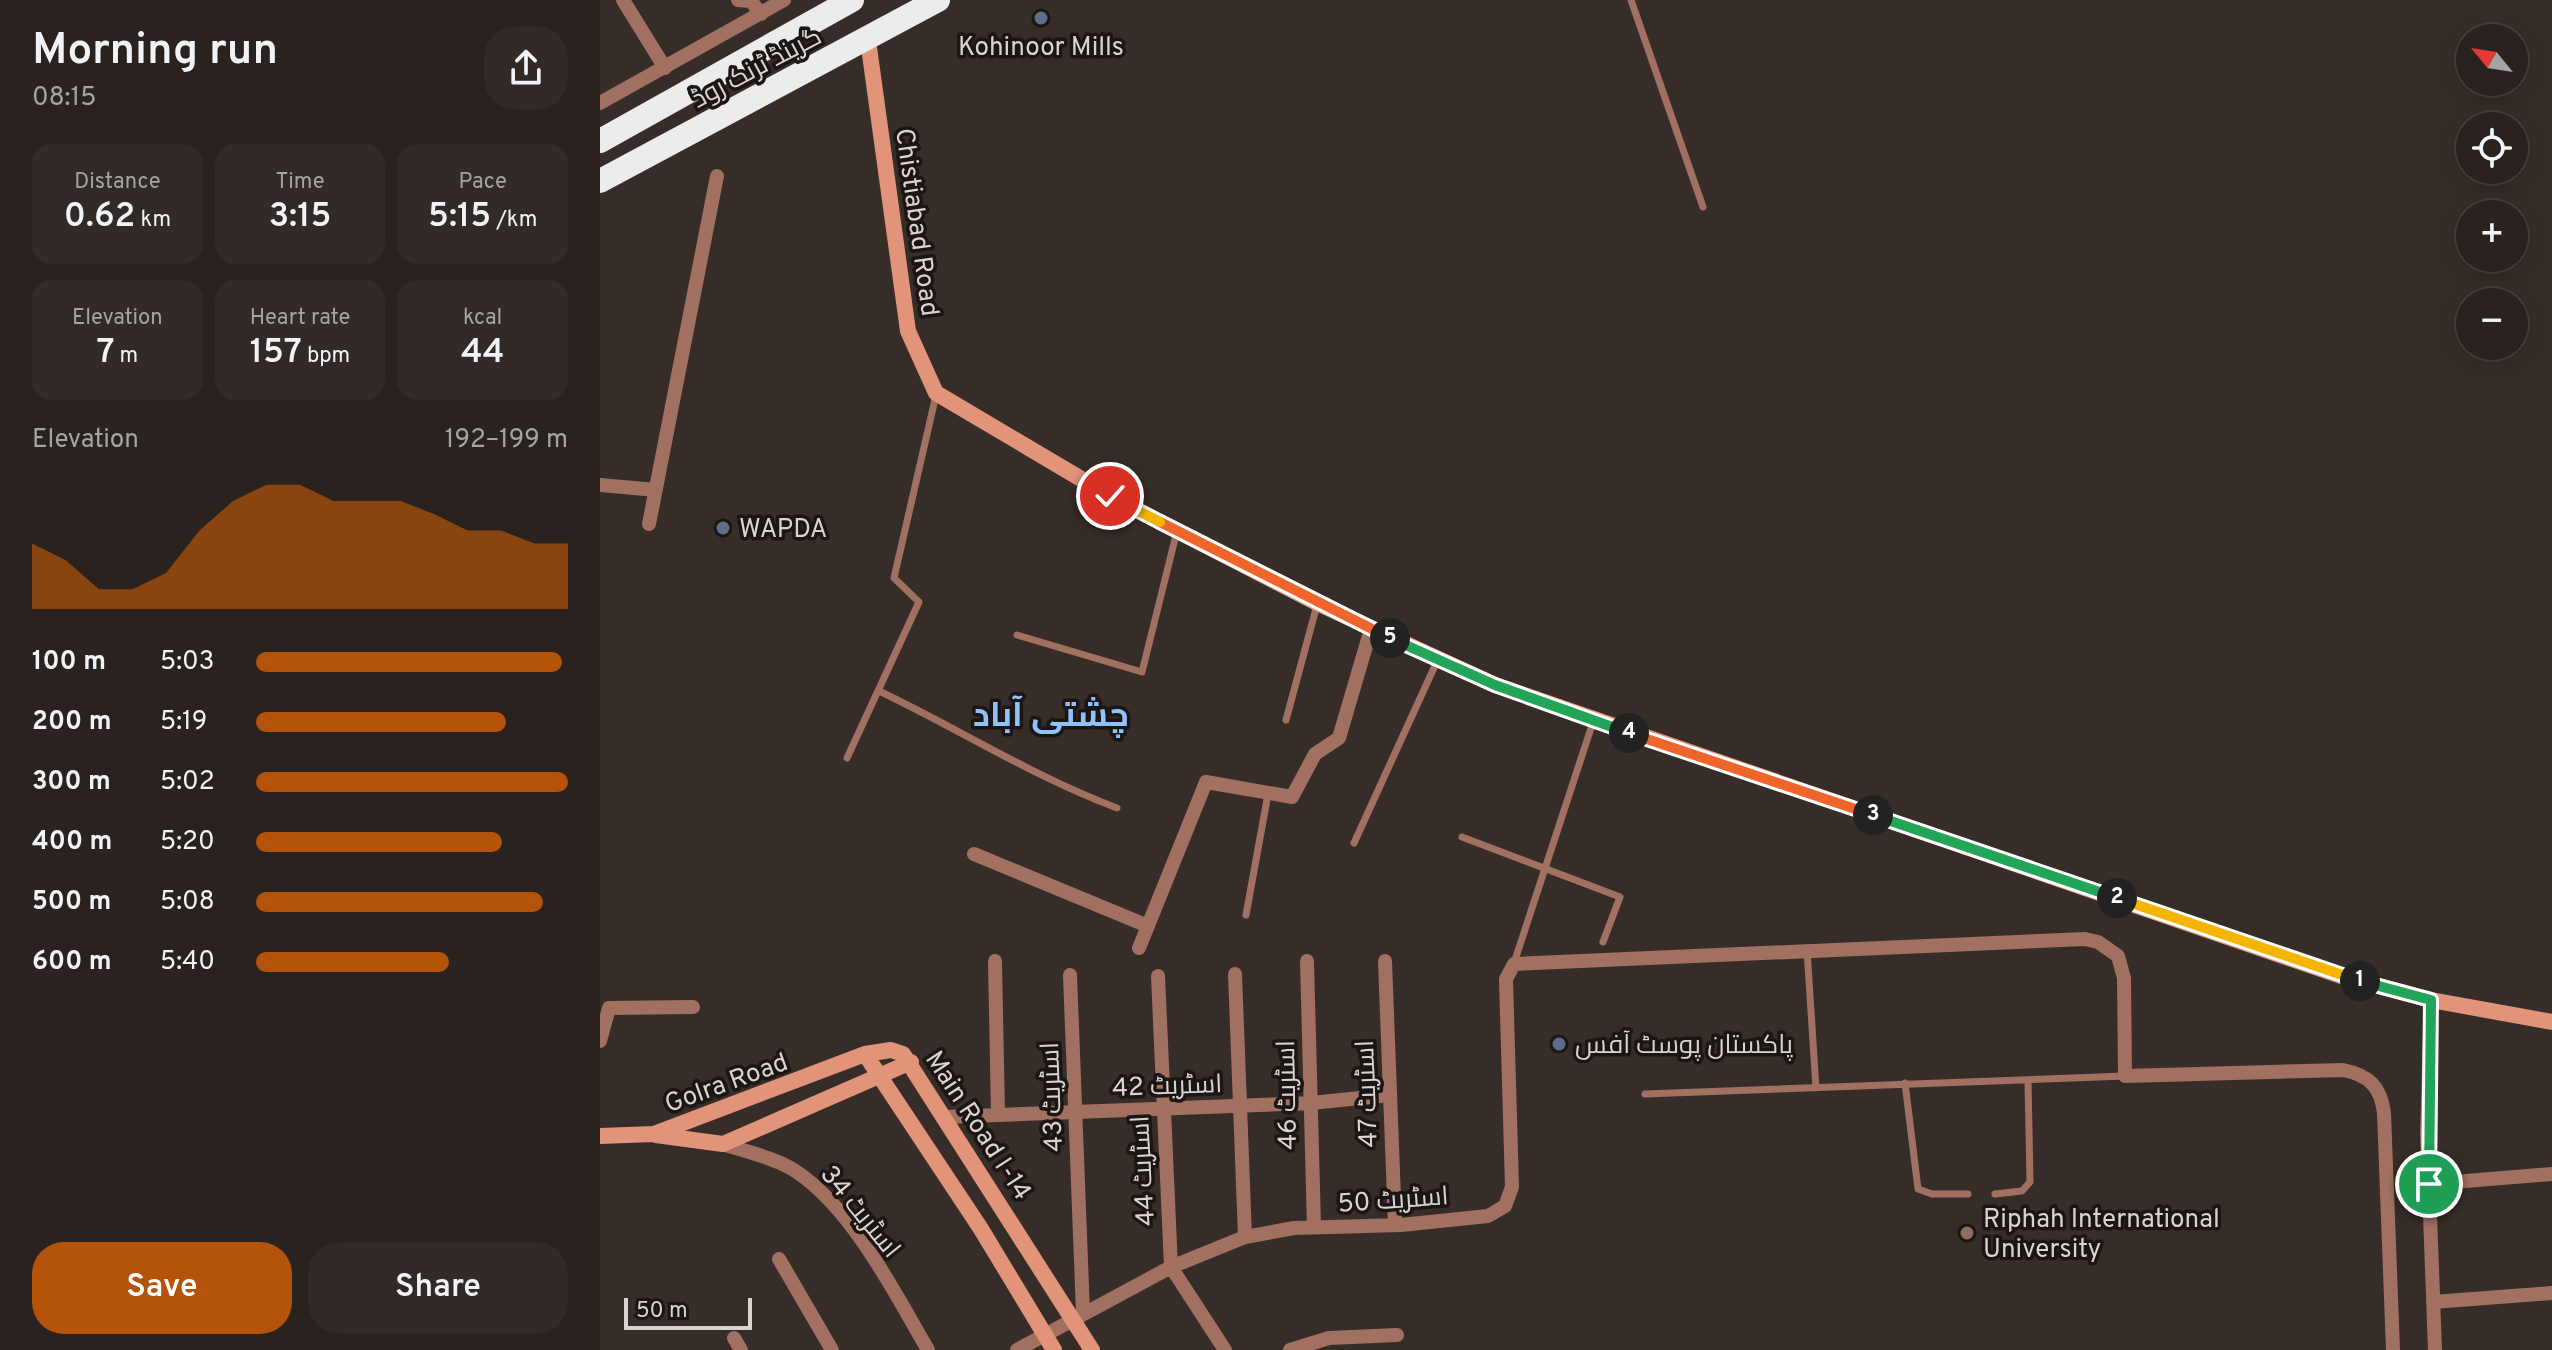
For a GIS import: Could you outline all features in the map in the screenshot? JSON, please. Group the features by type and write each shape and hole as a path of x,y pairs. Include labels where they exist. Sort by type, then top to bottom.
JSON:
{"highway":[{"name":"گرینڈ ٹرنک روڈ","path":"600,141 852,0"},
{"name":"گرینڈ ٹرنک روڈ","path":"600,181 938,0"}],"main road":[{"name":"Chistiabad Road","path":"868,40 908,331 936,393"},
{"path":"936,393 1110,496 1318,603 1438,659 1593,722 2341,976 2431,1000 2552,1022"},
{"name":"Main Road I-14","path":"865,1054 891,1050 911,1062 1078,1316 1092,1350"},
{"path":"865,1054 1054,1350"},
{"name":"Golra Road","path":"600,1136 654,1134 865,1054"},
{"path":"654,1134 723,1144 911,1062"}],"street":[{"path":"623,0 665,68"},
{"path":"747,0 761,14"},
{"path":"600,103 784,0"},
{"path":"649,524 717,176"},
{"path":"600,485 656,490"},
{"path":"1139,948 1206,782 1292,797 1315,754 1339,738 1371,629"},
{"path":"974,854 1148,926"},
{"path":"1514,964 2085,939 2098,942 2118,956 2124,978 2125,1076 2343,1070 2358,1073 2375,1085 2382,1096 2384,1113 2393,1350"},
{"path":"995,961 998,1115"},
{"name":"اسٹریٹ 46","path":"1307,961 1314,1227"},
{"name":"اسٹریٹ 47","path":"1385,961 1395,1225"},
{"name":"اسٹریٹ 50","path":"1017,1350 1171,1267 1245,1237 1314,1227 1395,1225 1488,1216 1505,1206 1512,1187 1506,979 1514,964"},
{"path":"1235,974 1245,1237"},
{"name":"اسٹریٹ 43","path":"1070,975 1078,1316"},
{"name":"اسٹریٹ 44","path":"1158,976 1171,1267"},
{"path":"2431,1000 2429,1184 2435,1350"},
{"path":"600,1041 609,1008 693,1007"},
{"name":"اسٹریٹ 42","path":"945,1117 1311,1103 1390,1095"},
{"name":"اسٹریٹ 34","path":"723,1144 782,1164 818,1190 871,1254 928,1350"},
{"path":"2429,1184 2552,1174"},
{"path":"779,1259 832,1350"},
{"path":"1171,1267 1225,1350"},
{"path":"2433,1302 2552,1293"},
{"path":"1290,1350 1397,1335"}],"lane":[{"path":"1631,0 1703,207"},
{"path":"847,758 919,602 894,578 936,393"},
{"path":"1017,635 1142,672 1177,531"},
{"path":"1286,720 1318,603"},
{"path":"1354,843 1438,659"},
{"path":"879,691 962,731 1068,789 1117,808"},
{"path":"1514,964 1593,722"},
{"path":"1246,915 1268,794"},
{"path":"1462,837 1620,897 1603,942"},
{"path":"1807,950 1816,1088"},
{"path":"1645,1094 2125,1076"},
{"path":"1995,1194 2022,1191 2030,1182 2028,1080"},
{"path":"1905,1083 1918,1189 1932,1194 1968,1194"}],"place":[{"name":"Kohinoor Mills","path":"1041,18"},
{"name":"WAPDA","path":"723,528"},
{"name":"پاکستان پوسٹ آفس","path":"1559,1044"},
{"name":"Riphah International University","path":"1967,1233"}],"district":[{"name":"چشتی آباد","path":"1051,714"}],"route":[{"path":"1110,496 1371,629 1559,710 2037,870 2341,976 2431,1000 2427,1134 2429,1184"}]}
